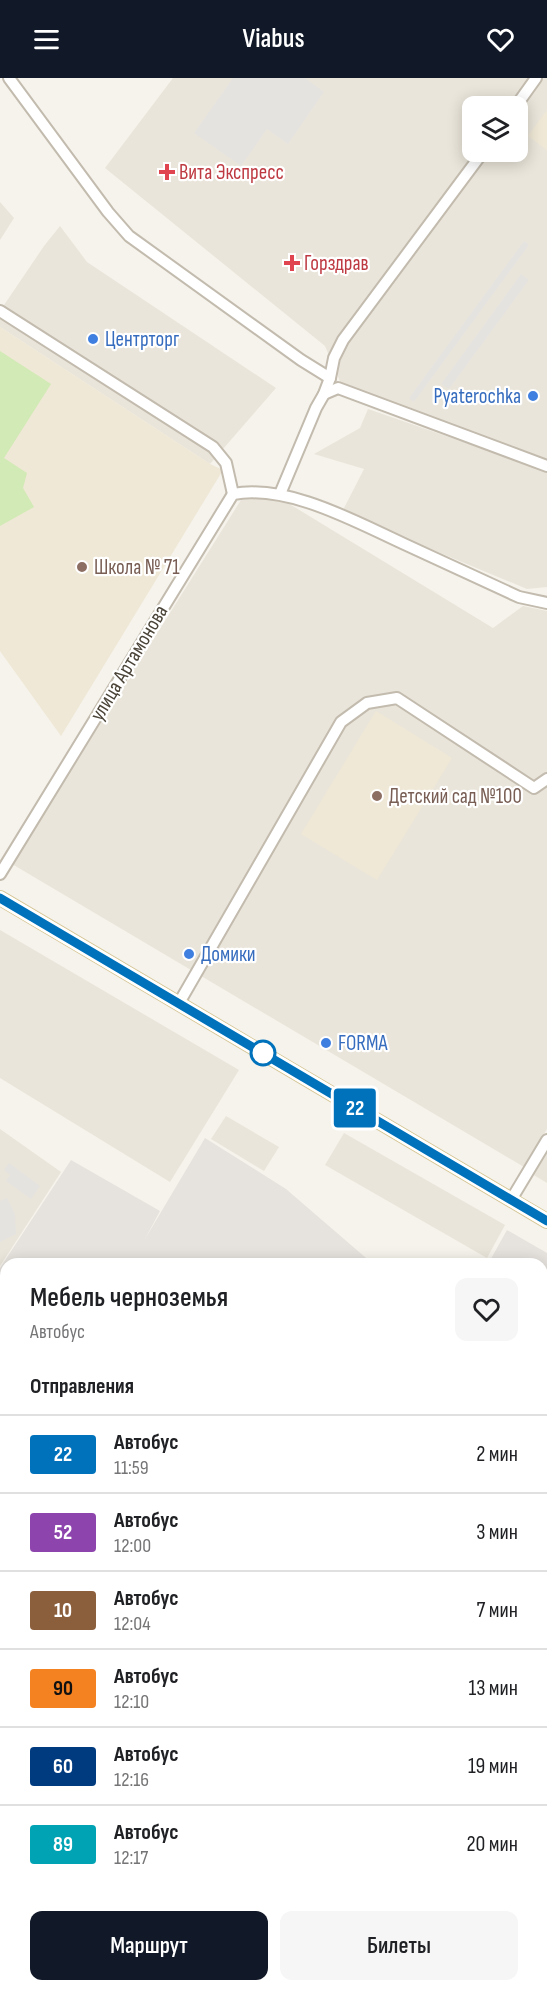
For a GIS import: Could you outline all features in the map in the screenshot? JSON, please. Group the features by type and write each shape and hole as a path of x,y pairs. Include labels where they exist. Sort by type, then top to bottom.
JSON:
{"main road":[{"path":"0,898 547,1221"}],"street":[{"path":"9,78 108,212 129,236 301,360 330,378"},
{"path":"523,96 536,78"},
{"path":"280,494 324,394 334,358 344,340 476,162"},
{"path":"0,311 213,447 226,463 233,494 258,491 280,494 338,513 519,597 547,603"},
{"path":"324,394 338,388 547,466"},
{"name":"улица Артамонова","path":"0,874 233,494"},
{"path":"179,1003 341,722 367,703 397,698 534,788 547,779"},
{"path":"511,1200 547,1140"}],"shaded area":[{"path":"173,78 547,78 547,459 341,384 325,346 105,168"},
{"path":"233,78 305,78 324,92 288,144 267,129 241,166 194,133"},
{"path":"547,110 547,150 528,136"},
{"path":"0,202 14,218 0,240"},
{"path":"60,226 87,262 276,388 210,464 0,327 0,311"},
{"path":"524,241 529,245 414,402 409,398"},
{"path":"521,274 529,280 449,389 441,384"},
{"name":"Школа № 71","path":"0,327 210,464 223,470 61,736 0,651"},
{"path":"368,409 547,471 547,587 527,589 342,512 364,469 314,454 360,428"},
{"path":"278,497 493,628 523,606 547,611 547,1129 524,1167 12,864 241,500"},
{"name":"Детский сад №100","path":"376,711 452,758 377,880 301,834"},
{"path":"0,930 239,1070 170,1182 0,1078"},
{"path":"226,1116 279,1147 264,1171 211,1139"},
{"path":"0,1129 61,1172 5,1258 0,1258"},
{"path":"344,1133 505,1225 487,1258 325,1165"},
{"path":"205,1138 286,1189 366,1258 7,1258 71,1160 160,1211 145,1239"},
{"path":"547,1149 547,1183 532,1174"},
{"path":"9,1163 40,1186 31,1199 6,1181 10,1175 4,1170"},
{"path":"7,1198 15,1214 16,1234 0,1242 0,1201"},
{"path":"507,1230 547,1253 547,1258 491,1258"}],"green space":[{"path":"0,351 51,384 4,458 27,473 23,488 34,507 0,526"}],"bus line":[{"name":"22","path":"0,898 547,1221"}],"place":[{"name":"Вита Экспресс","path":"167,172"},
{"name":"Горздрав","path":"292,263"},
{"name":"Центрторг","path":"93,339"},
{"name":"Pyaterochka","path":"533,396"},
{"name":"Школа № 71","path":"82,567"},
{"name":"Детский сад №100","path":"377,796"},
{"name":"Домики","path":"189,954"},
{"name":"FORMA","path":"326,1043"}]}
